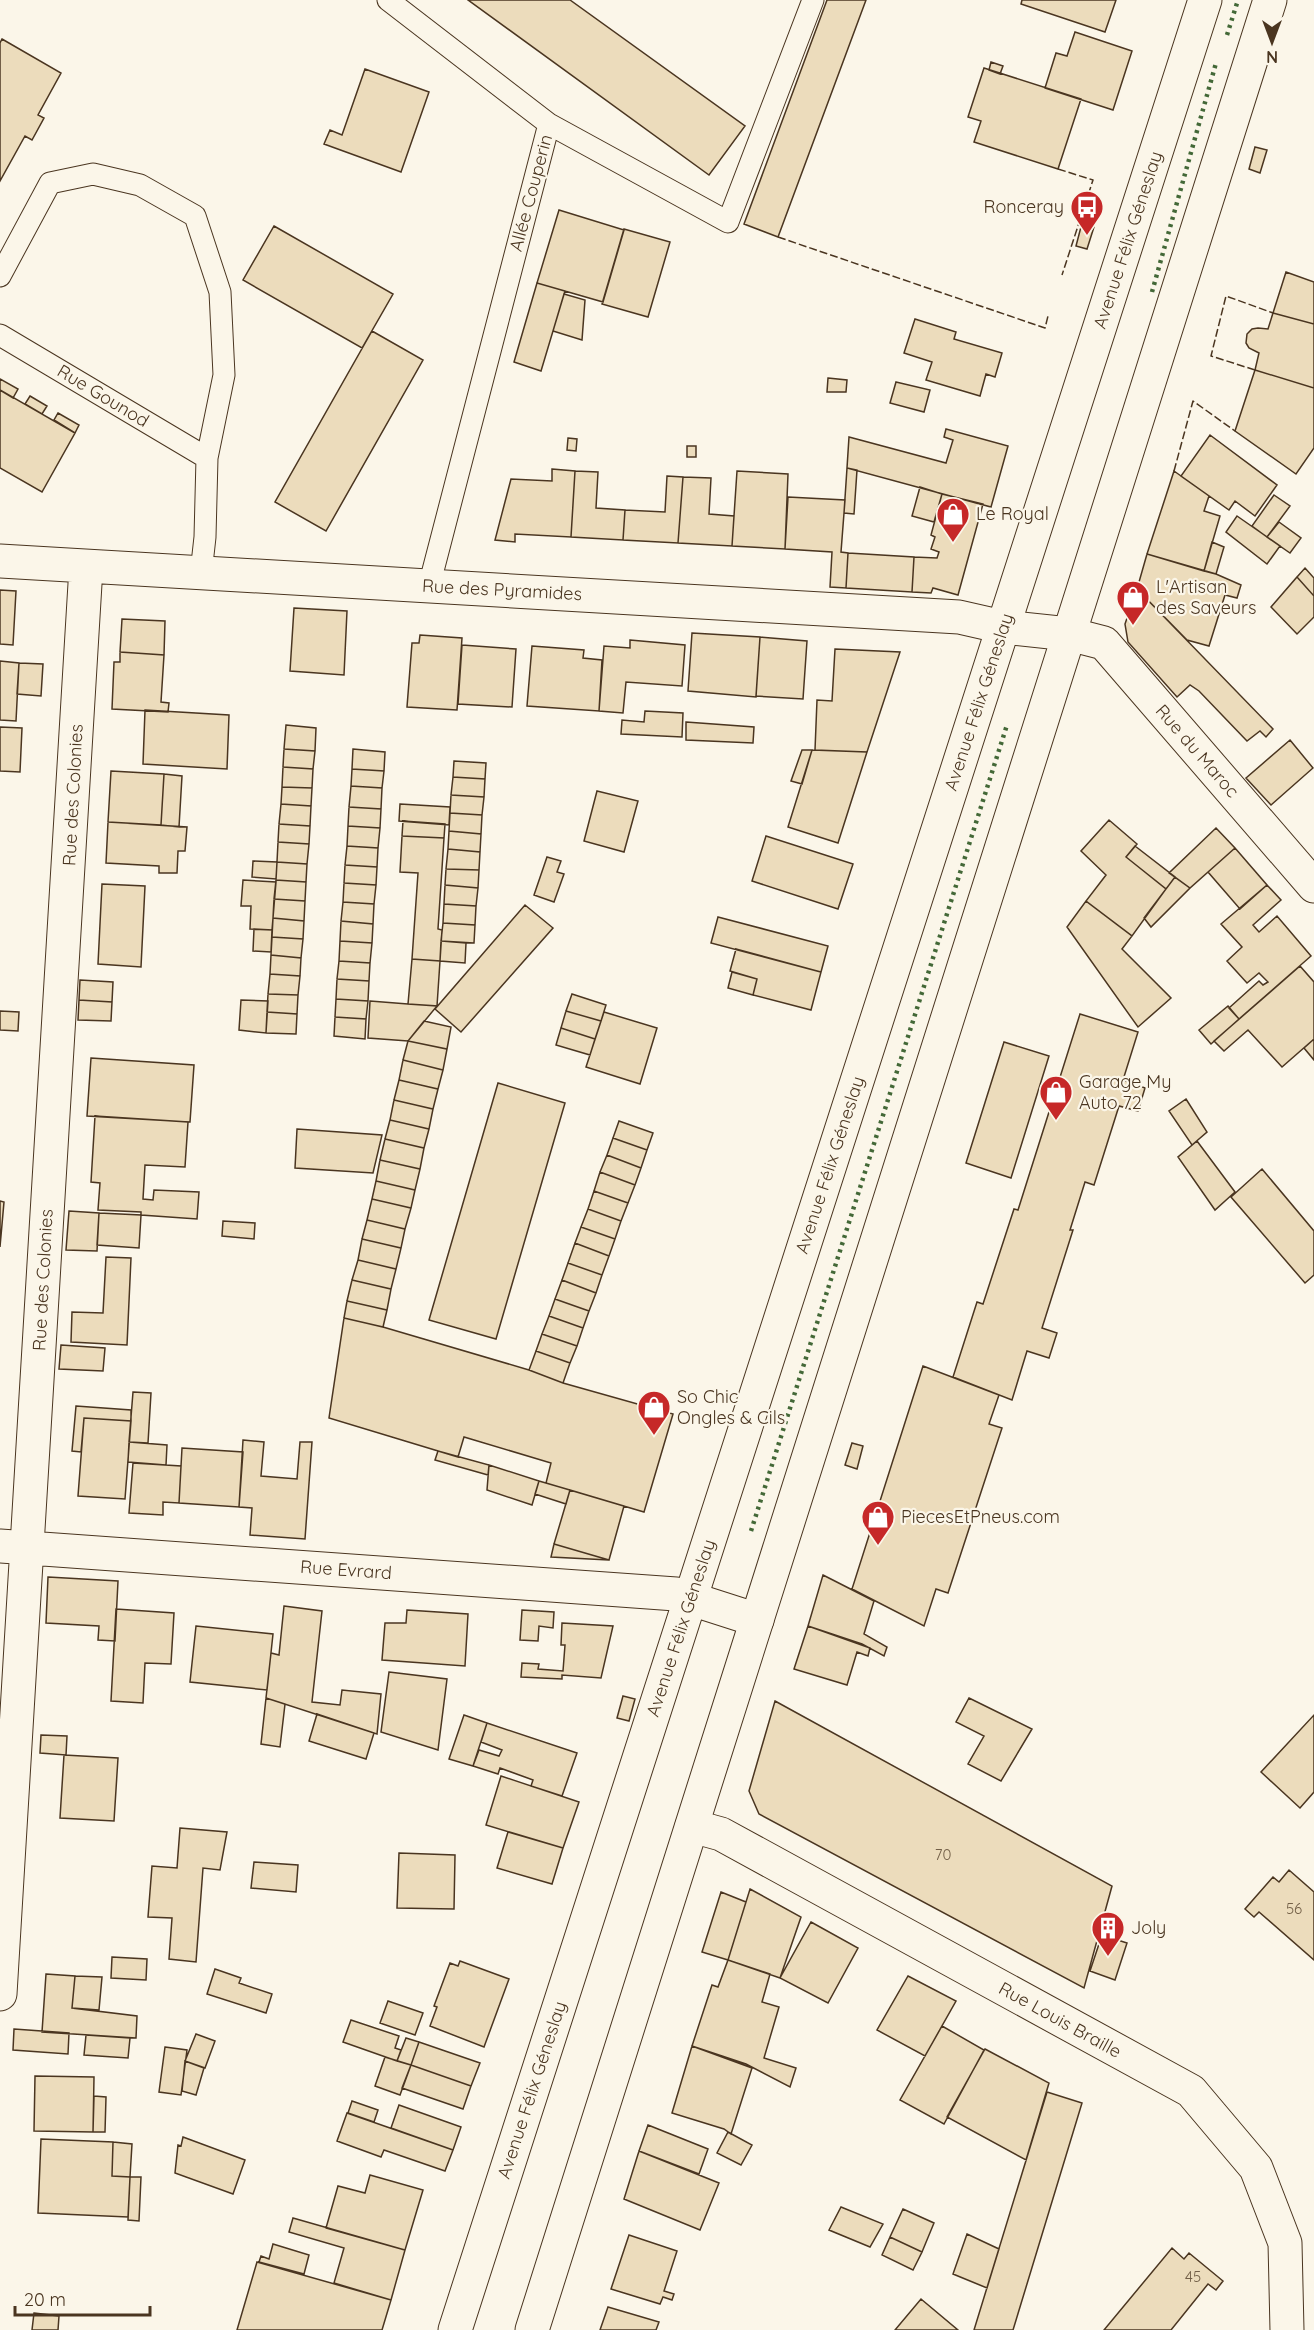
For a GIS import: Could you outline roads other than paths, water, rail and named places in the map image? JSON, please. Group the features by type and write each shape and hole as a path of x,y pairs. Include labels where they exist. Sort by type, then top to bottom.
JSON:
{"main road":[{"name":"Avenue Félix Géneslay","path":"455,2330 1205,0"},
{"path":"532,2330 1270,0"},
{"name":"Rue des Pyramides","path":"0,561 958,617 1003,627 1069,634"},
{"name":"Rue des Colonies","path":"0,1994 14,1547 86,567"},
{"name":"Rue du Maroc","path":"1069,634 1104,643 1314,886"},
{"name":"Rue Evrard","path":"14,1547 660,1593 691,1598 757,1620"},
{"name":"Rue Louis Braille","path":"692,1826 721,1834 1191,2091 1256,2168 1285,2243 1287,2330"}],"lane":[{"path":"388,0 549,124"},
{"name":"Allée Couperin","path":"429,585 549,124 728,222 813,0"},
{"path":"0,276 50,183 93,174 140,185 195,216 220,292 224,375 207,458 205,537 201,573"},
{"name":"Rue Gounod","path":"0,335 207,458"}],"place":[{"name":"Ronceray","path":"1087,236"},
{"name":"Le Royal","path":"953,543"},
{"name":"L'Artisan des Saveurs","path":"1133,626"},
{"name":"Garage My Auto 72","path":"1056,1121"},
{"name":"So Chic Ongles & Cils","path":"654,1436"},
{"name":"PiecesEtPneus.com","path":"878,1546"},
{"name":"Joly","path":"1108,1957"}]}
